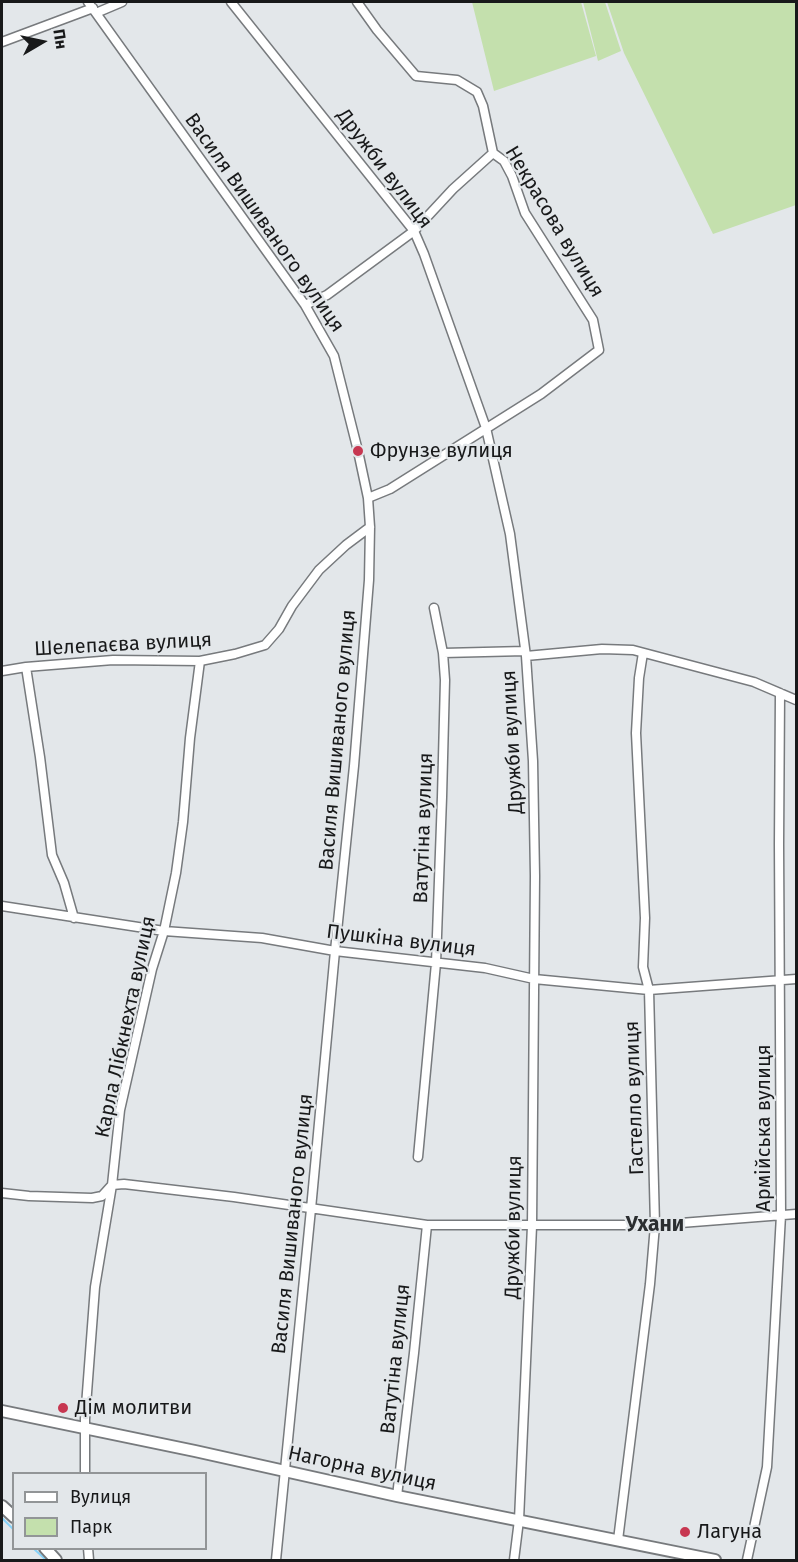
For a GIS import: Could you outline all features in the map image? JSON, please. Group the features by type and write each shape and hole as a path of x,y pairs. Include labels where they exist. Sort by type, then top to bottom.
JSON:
{"main road":[{"name":"Нагорна вулиця","path":"2,1411 397,1496 715,1560"}],"street":[{"path":"2,42 93,8 122,2"},
{"name":"Дружби вулиця","path":"231,2 414,231 486,428 510,534 525,654 533,773 535,876 532,1226 519,1520 514,1560"},
{"name":"Некрасова вулиця","path":"357,2 377,30 416,76 457,80 477,92 483,106 493,153 504,161 512,176 525,213 593,320 599,350 541,394 486,428"},
{"name":"Василя Вишиваного вулиця","path":"93,8 304,305 334,356 368,498 369,580 354,766 276,1560"},
{"path":"304,305 327,295 414,231 453,189 493,153"},
{"path":"368,498 390,489 486,428"},
{"name":"Шелепаєва вулиця","path":"2,671 113,660 201,661 265,645 279,629 292,606 320,570 346,544 370,527"},
{"name":"Ватутіна вулиця","path":"418,1157 436,963 442,797 445,680 443,652 434,608"},
{"path":"443,652 525,654 602,649 633,650 754,682 796,700"},
{"name":"Гастелло вулиця","path":"618,1540 648,1295 654,1225 649,990 643,967 645,918 636,733 639,678 643,653"},
{"name":"Карла Лібкнехта вулиця","path":"85,1472 85,1428 95,1287 112,1185 120,1110 176,873 190,738 201,661"},
{"path":"26,667 52,855 64,883 74,918"},
{"name":"Армійська вулиця","path":"747,1560 767,1467 781,1215 780,693"},
{"name":"Пушкіна вулиця","path":"2,906 164,931 262,938 335,951 485,969 534,979 649,990 796,979"},
{"path":"2,1193 92,1198 102,1196 112,1185 124,1184 234,1197 427,1225 654,1225 796,1214"},
{"name":"Ватутіна вулиця","path":"397,1496 427,1225"}],"green space":[{"path":"472,2 581,2 596,56 494,91"},
{"path":"583,2 605,2 621,51 598,61"},
{"path":"607,2 796,2 796,205 713,234 624,53"}],"waterway":[{"path":"2,1518 12,1528"},
{"path":"35,1550 46,1560"}],"place":[{"name":"Фрунзе вулиця","path":"358,451"},
{"name":"Дім молитви","path":"63,1408"},
{"name":"Лагуна","path":"685,1532"}],"district":[{"name":"Ухани","path":"655,1225"}]}
